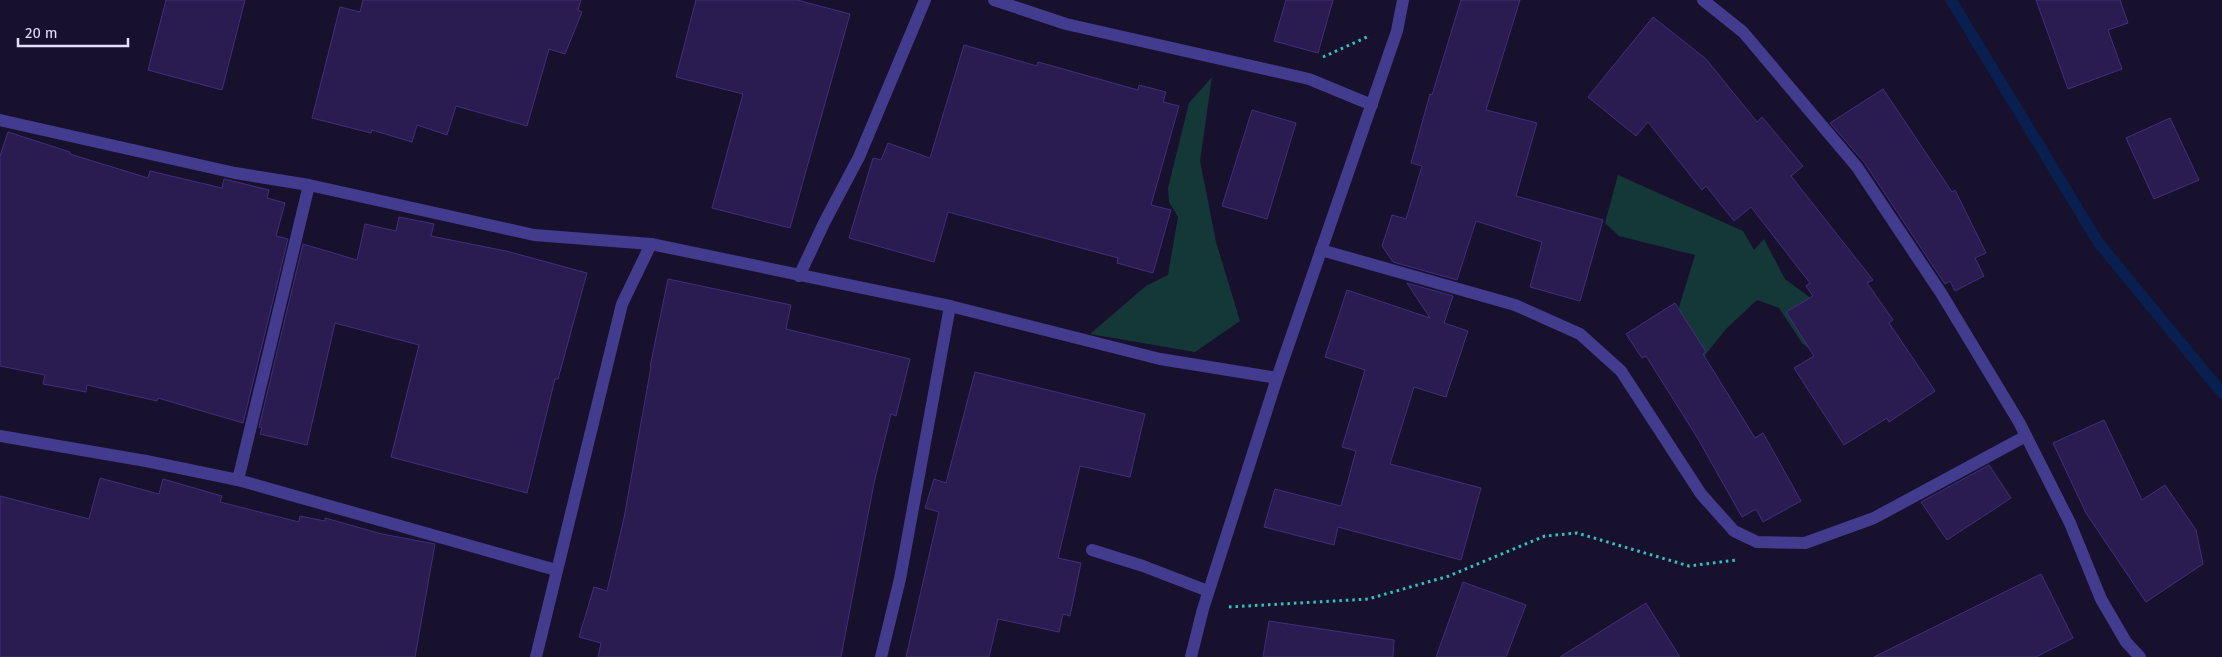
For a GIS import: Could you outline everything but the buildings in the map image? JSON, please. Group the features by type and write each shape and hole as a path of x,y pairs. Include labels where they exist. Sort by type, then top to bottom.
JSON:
{"street":[{"path":"799,276 825,220 859,157 925,0"},
{"path":"994,0 1066,24 1308,79 1372,105"},
{"path":"1191,657 1208,591 1277,378 1398,31 1403,0"},
{"path":"1703,0 1742,32 1857,167 1941,293 2019,422 2070,522 2101,599 2126,642 2140,657"},
{"path":"0,120 235,173 309,185 534,235 651,244 950,306 1160,359 1277,378"},
{"path":"238,480 309,185"},
{"path":"536,657 622,304 651,244"},
{"path":"1321,250 1515,304 1580,334 1621,371 1701,494 1734,531 1757,542 1805,543 1874,518 2026,436"},
{"path":"881,657 900,579 950,306"},
{"path":"0,436 146,461 238,480 556,570"},
{"path":"1092,550 1143,566 1208,591"}],"path":[{"path":"1321,58 1367,37 1398,31"},
{"path":"1203,608 1368,599 1449,576 1545,536 1577,533 1689,566 1702,566 1750,557 1769,543"}],"green space":[{"path":"1212,77 1200,161 1216,242 1240,321 1195,352 1090,334 1146,286 1168,275 1178,217 1169,202 1168,188 1189,103"},
{"path":"1618,175 1743,231 1754,250 1764,239 1785,279 1839,319 1829,365 1802,343 1779,308 1757,300 1727,328 1692,371 1665,353 1695,255 1619,236 1605,223"}],"waterway":[{"path":"1951,0 2098,242 2222,393"}]}
